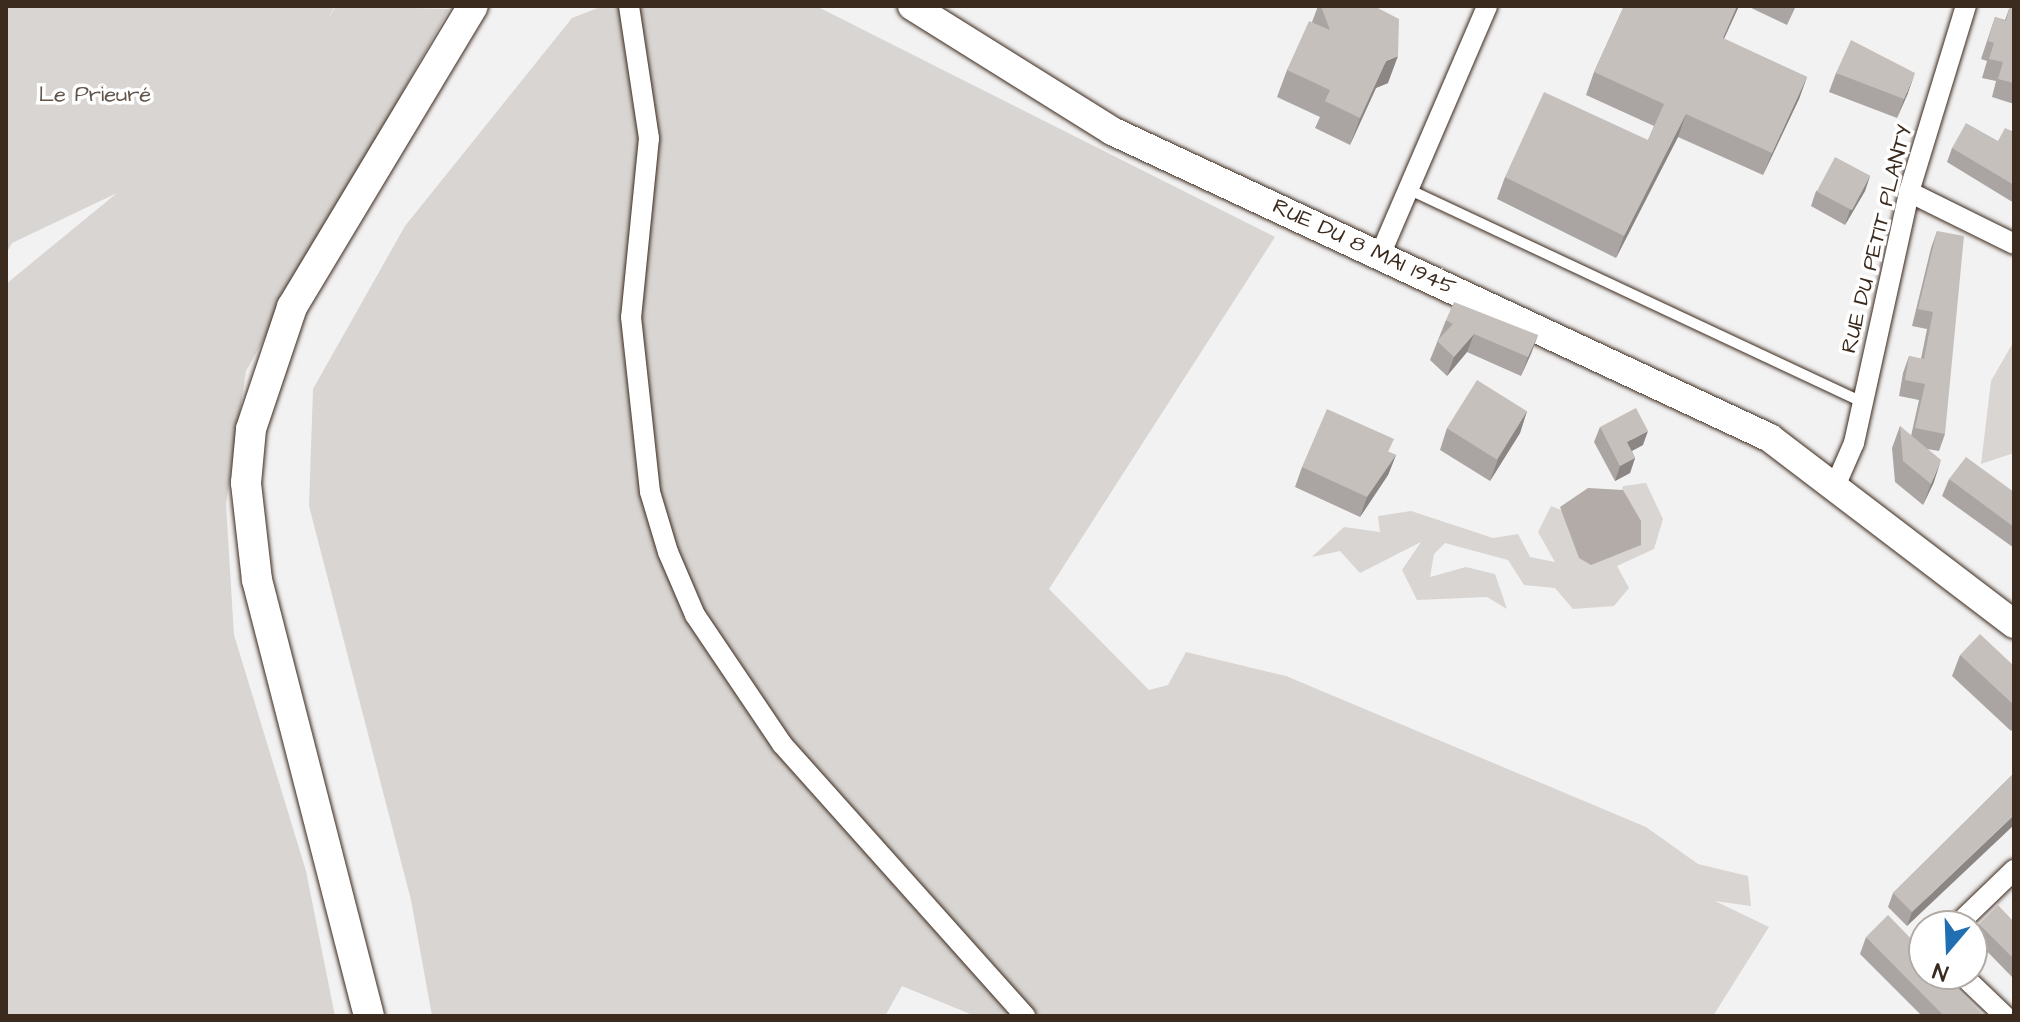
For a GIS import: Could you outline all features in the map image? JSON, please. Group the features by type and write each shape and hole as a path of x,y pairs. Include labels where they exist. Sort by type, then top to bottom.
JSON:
{"main road":[{"path":"460,40 473,6"},
{"path":"369,1016 257,580 246,483 265,371 292,307 460,40 492,6"},
{"name":"RUE DU 8 MAI 1945","path":"912,6 1112,131 1711,406 1830,479 2014,624"}],"street":[{"path":"629,6 649,138 631,317 650,492 668,552 702,628 782,744 1025,1016"},
{"path":"1380,255 1487,6"},
{"name":"RUE DU PETIT PLANTY","path":"1830,479 1862,402 1909,192 1966,6"},
{"path":"1909,192 2014,244"},
{"path":"1973,910 2014,870"},
{"path":"1978,990 2005,1016"}],"lane":[{"path":"1408,189 1862,402"}],"green space":[{"name":"Le Prieuré","path":"6,6 335,6 327,20 336,6 449,9 246,371 226,504 234,635 306,871 335,1016 6,1016 6,284 117,193 12,243 6,254"},
{"path":"603,6 816,6 1275,237 1049,589 1149,690 1168,685 1186,652 1286,676 1646,827 1698,864 1748,876 1751,906 1715,901 1769,927 1713,1016 975,1016 902,986 885,1016 432,1016 411,900 309,506 313,389 405,226 572,18"},
{"path":"2014,341 2014,453 1981,464 1991,381"},
{"path":"1646,483 1663,519 1654,549 1617,566 1629,588 1614,606 1573,609 1555,588 1524,585 1508,560 1445,543 1434,554 1430,577 1466,567 1495,574 1507,609 1487,597 1417,600 1402,570 1421,542 1360,573 1340,551 1312,557 1344,527 1380,532 1378,516 1411,511 1493,538 1518,534 1530,557 1555,562 1538,532 1551,506 1577,517 1617,507 1623,486"}],"shaded area":[{"path":"1588,488 1623,490 1641,521 1641,545 1591,565 1579,558 1560,507"}],"building":[{"path":"1321,6 1374,6 1399,19 1398,56 1386,61 1360,118 1325,101 1330,90 1287,70 1309,21 1330,30"},
{"path":"1624,6 1737,6 1723,38 1807,77 1772,153 1686,114 1624,236 1505,177 1544,92 1648,140 1664,104 1594,72"},
{"path":"2010,6 2014,6 2014,83 1998,79 2003,62 1989,59 1994,43 1988,41 1995,17 2006,21"},
{"path":"1851,40 1915,73 1904,99 1836,73"},
{"path":"1966,123 1998,141 2005,128 2014,132 2014,185 1952,148"},
{"path":"1835,157 1870,176 1852,210 1817,191"},
{"path":"1937,231 1964,236 1945,434 1915,428 1925,384 1905,380 1909,356 1924,359 1933,312 1918,309"},
{"path":"1454,302 1538,335 1528,357 1474,334 1454,357 1437,341 1453,324 1446,320"},
{"path":"1477,380 1527,411 1497,460 1447,428"},
{"path":"1636,408 1648,431 1627,442 1635,458 1620,466 1600,427"},
{"path":"1327,409 1394,439 1388,452 1396,455 1367,497 1302,467"},
{"path":"1900,426 1941,460 1931,484 1903,461"},
{"path":"1966,457 2014,492 2014,527 1949,479"},
{"path":"1980,634 2014,666 2014,705 1960,655"},
{"path":"2014,773 2014,815 1914,910 1910,910 1893,893"},
{"path":"1998,905 2014,922 2014,959 1988,933 1988,915"},
{"path":"1888,915 1908,936 1908,980 1866,937"},
{"path":"1918,990 1959,990 1984,1016 1944,1016"}]}
